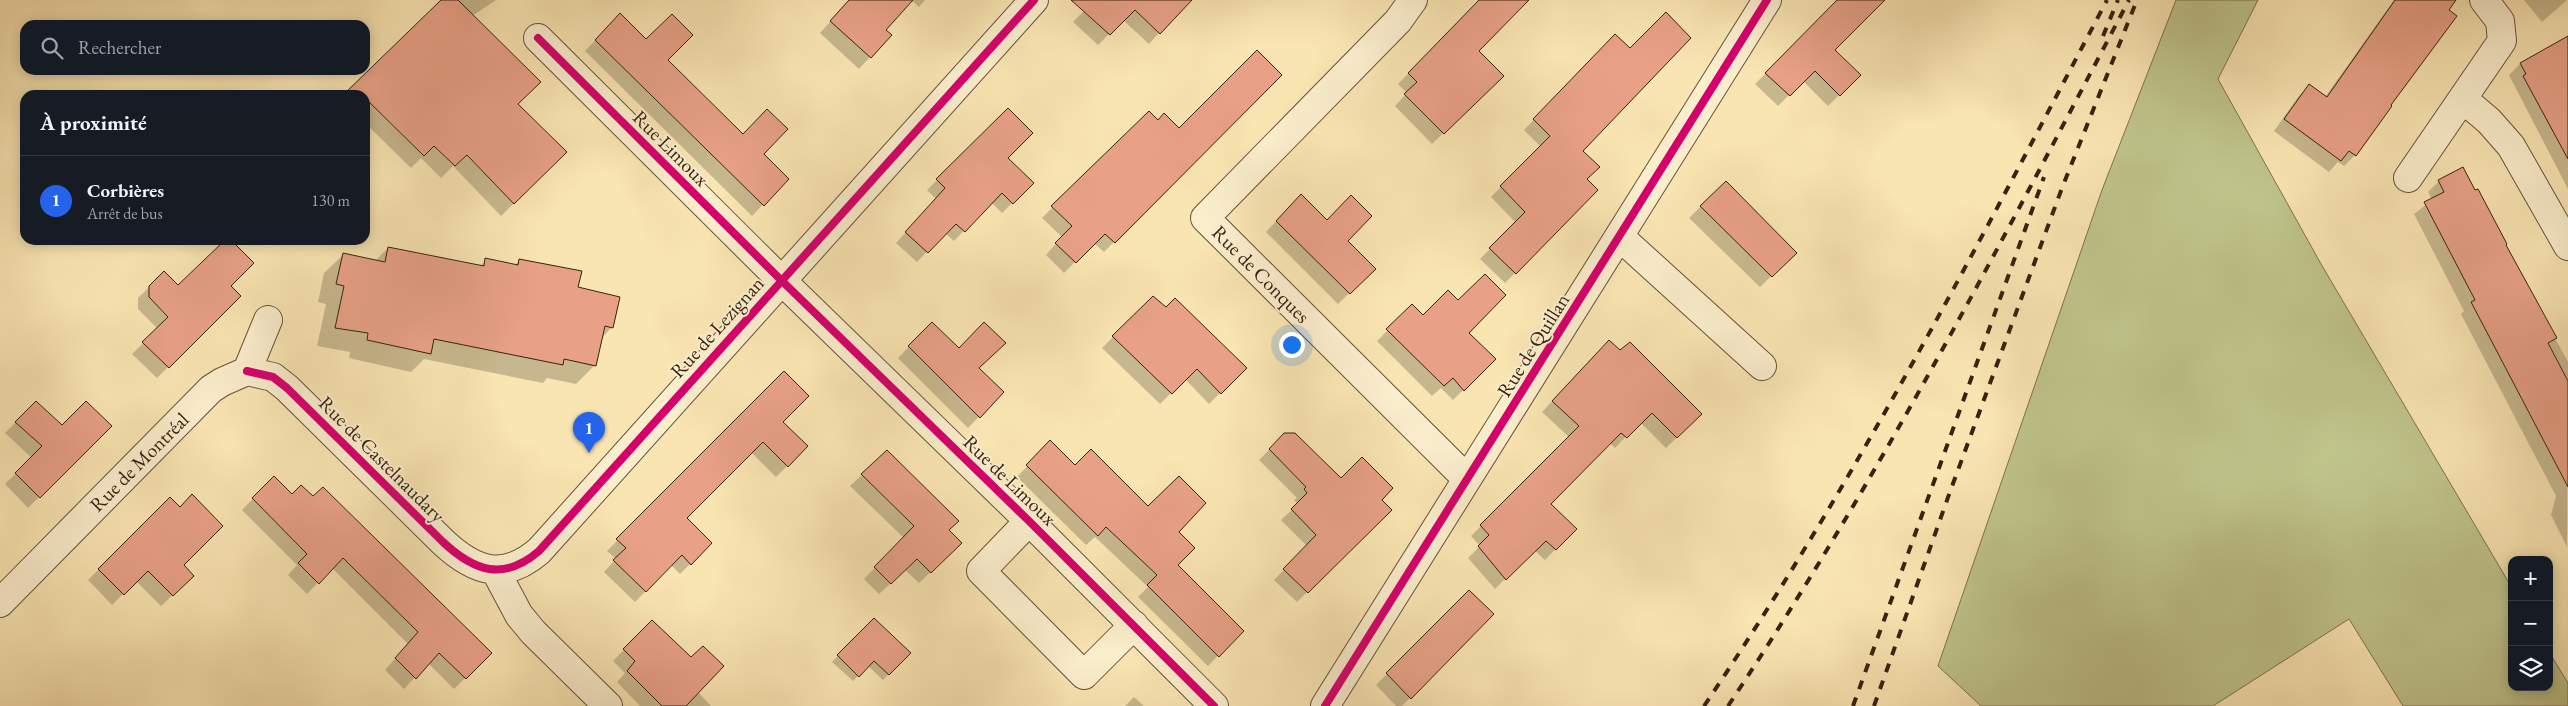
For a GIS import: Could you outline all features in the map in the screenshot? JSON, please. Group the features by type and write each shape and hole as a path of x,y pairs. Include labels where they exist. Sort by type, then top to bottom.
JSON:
{"street":[{"name":"Rue de Lezignan","path":"495,570 512,568 527,562 539,551 1034,0"},
{"name":"Rue de Conques","path":"1413,0 1398,21 1204,218 1467,480"},
{"name":"Rue de Quillan","path":"1325,706 1767,0"},
{"path":"2408,178 2502,41 2500,21 2484,0"},
{"name":"Rue Limoux","path":"538,38 781,280"},
{"path":"2463,99 2489,121 2511,146 2568,246"},
{"path":"1620,236 1762,366"},
{"name":"Rue de Limoux","path":"781,280 1029,521 1214,706"},
{"path":"247,371 268,320"},
{"name":"Rue de Castelnaudary","path":"247,371 273,378 287,388 454,552 480,568 495,570"},
{"name":"Rue de Montréal","path":"0,603 211,390 222,382 247,371"},
{"name":"Rue de Limoux","path":"1029,521 981,571 1084,675 1134,625"},
{"path":"495,570 519,615 533,632 608,706"}],"green space":[{"path":"2176,0 2258,0 2218,79 2321,264 2508,581 2508,691 2553,691 2553,659 2568,683 2568,706 2403,706 2349,619 2213,706 1981,706 1938,666 2102,190"}],"building":[{"path":"441,0 458,0 541,82 518,104 567,152 514,204 467,155 455,166 434,146 424,156 370,103 370,90 348,90 364,75 370,75 370,69"},
{"path":"849,0 913,0 886,30 892,35 871,58 830,21"},
{"path":"1071,0 1192,0 1160,34 1135,10 1110,35"},
{"path":"1479,0 1529,0 1479,51 1504,76 1444,134 1404,94 1417,82 1408,73"},
{"path":"1837,0 1885,0 1835,50 1861,75 1840,96 1815,71 1790,96 1765,73"},
{"path":"2395,0 2456,0 2449,10 2457,16 2356,156 2349,151 2341,161 2284,119 2309,84 2327,97"},
{"path":"1666,12 1691,38 1583,151 1600,167 1587,179 1598,190 1516,274 1489,248 1525,212 1500,186 1550,136 1533,119 1615,34 1630,48"},
{"path":"620,13 646,39 672,14 693,35 668,60 743,134 767,109 788,129 764,154 789,179 764,206 595,40"},
{"path":"2568,36 2568,159 2523,76 2526,74 2520,63"},
{"path":"1257,50 1282,75 1115,243 1105,234 1076,263 1055,243 1072,226 1051,206 1149,111 1158,120 1164,113 1179,128"},
{"path":"1008,108 1033,133 1008,158 1034,183 1013,204 1002,193 965,232 956,224 928,253 905,232 945,188 936,179"},
{"path":"2463,167 2475,190 2478,189 2557,338 2548,343 2568,381 2568,487 2471,302 2475,300 2424,202 2444,192 2438,180"},
{"path":"1726,181 1797,253 1772,277 1700,206"},
{"path":"1301,194 1327,220 1351,195 1372,216 1348,241 1376,269 1350,294 1276,221"},
{"path":"220,245 236,245 254,263 231,286 241,296 169,368 142,342 168,317 149,297 149,286 164,271 178,285"},
{"path":"388,247 484,266 485,258 518,265 519,259 582,271 578,287 620,297 613,328 605,326 596,366 564,359 563,365 434,339 431,354 367,340 368,333 335,328 344,286 336,284 343,253 385,262"},
{"path":"1485,274 1506,295 1469,333 1496,359 1464,391 1453,378 1444,386 1386,329 1412,304 1423,315 1448,290 1458,300"},
{"path":"1153,296 1166,307 1175,298 1247,368 1221,394 1197,369 1172,394 1112,336"},
{"path":"932,322 959,348 984,322 1006,343 979,368 1004,392 980,418 908,346"},
{"path":"1609,340 1620,350 1630,342 1702,414 1677,438 1652,413 1627,438 1621,433 1551,504 1577,529 1556,550 1546,541 1506,580 1478,546 1489,535 1480,525 1579,426 1552,401"},
{"path":"784,371 809,396 783,422 808,446 788,467 763,442 687,518 712,543 691,565 682,555 646,592 613,560 626,548 616,539"},
{"path":"36,401 62,425 86,401 112,426 40,498 15,473 42,446 15,422"},
{"path":"1284,433 1295,433 1341,478 1362,457 1393,488 1382,500 1392,510 1308,593 1283,569 1316,535 1291,509 1307,493 1304,489 1306,487 1269,449"},
{"path":"1050,440 1075,465 1091,449 1148,506 1179,476 1206,503 1179,532 1195,548 1178,565 1244,631 1219,657 1147,585 1157,575 1106,527 1098,536 1026,465"},
{"path":"887,450 959,521 949,530 962,543 931,573 917,559 891,584 874,567 914,526 861,474"},
{"path":"274,476 292,494 301,485 313,496 323,487 492,653 466,679 439,653 416,679 395,658 418,632 343,558 319,584 298,563 307,554 252,498"},
{"path":"192,494 223,526 184,565 194,576 173,596 148,571 124,595 98,569 170,497 180,507"},
{"path":"1469,590 1494,614 1411,699 1386,673"},
{"path":"874,618 911,653 889,675 874,661 859,677 837,655"},
{"path":"652,620 691,657 703,646 724,666 686,706 662,706 627,671 635,661 623,649"}],"railway":[{"path":"1704,706 1760,621 1865,447 1964,269 2107,0"},
{"path":"2103,36 2118,0"},
{"path":"1728,706 1783,621 1888,447 2034,180 2129,0"},
{"path":"1874,706 1951,489 2062,188 2137,0"},
{"path":"1853,706 2044,177"}],"cycle path":[{"path":"247,371 273,377 287,388 455,552 478,566 490,569 514,566 539,551 1034,0"},
{"path":"1325,706 1767,0"},
{"path":"538,38 781,280 1029,521 1214,706"}],"place":[{"name":"Corbières","path":"589,453"}]}
